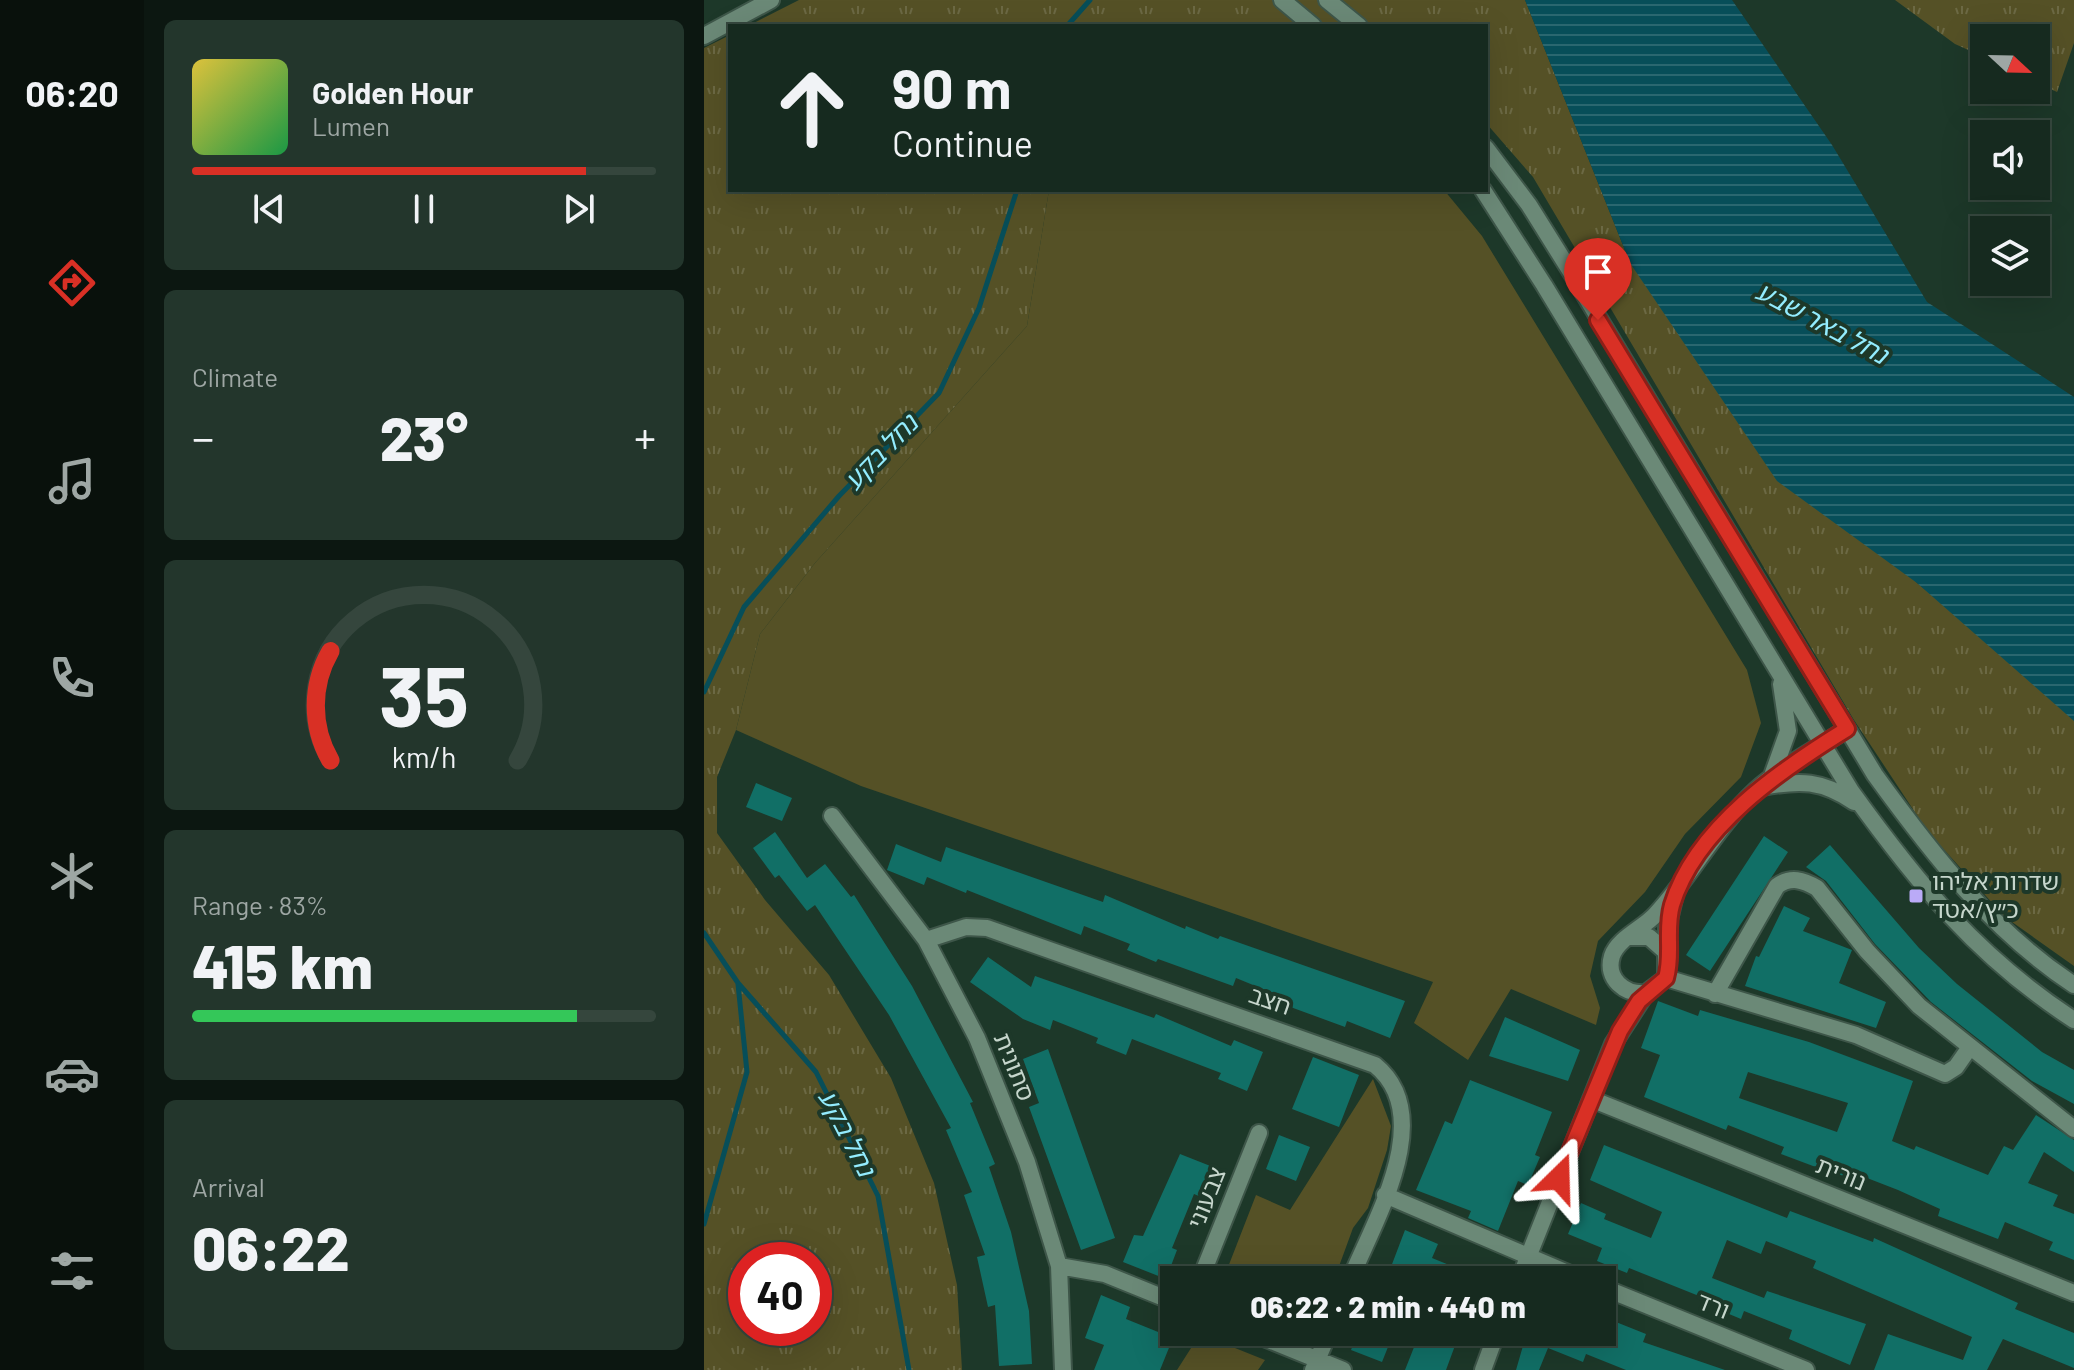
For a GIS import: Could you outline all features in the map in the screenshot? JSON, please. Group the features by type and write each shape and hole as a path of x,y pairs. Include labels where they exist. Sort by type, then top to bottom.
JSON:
{"street":[{"path":"704,36 771,0"},
{"path":"1282,0 1311,24"},
{"path":"1327,0 1357,24"},
{"path":"1488,151 1529,205 1847,729 1923,842 2008,936 2074,985"},
{"path":"1484,192 1823,744 1900,860 1989,957 2074,1020"},
{"path":"1764,784 1782,756 1788,731 1778,671"},
{"path":"1524,1266 1613,1044 1620,1008 1612,958 1618,945 1654,917 1719,830 1764,784 1847,729"},
{"path":"1764,784 1799,780 1818,783 1863,808"},
{"name":"סתונית","path":"832,816 926,940 977,1038 1027,1162 1059,1266 1063,1370"},
{"path":"1715,994 1772,893 1785,881 1798,880 1817,888 1867,951 1919,1006 2074,1129"},
{"path":"1666,978 1667,928 1677,890"},
{"name":"חצב","path":"926,940 966,927 987,928 1375,1065 1388,1075 1402,1106 1404,1134 1385,1195 1356,1266"},
{"path":"1629,937 1649,937 1666,952"},
{"path":"1613,1044 1646,993 1666,978"},
{"path":"1666,978 1856,1035 1945,1074 1956,1067 1970,1047"},
{"path":"1615,980 1629,991 1646,993"},
{"name":"נורית","path":"1591,1099 2074,1293"},
{"name":"צבעוני","path":"1206,1266 1259,1133"},
{"path":"1385,1195 1550,1266"},
{"path":"1059,1266 1105,1274 1160,1296"},
{"name":"ורד","path":"1616,1293 1806,1370"},
{"path":"1277,1346 1316,1365 1343,1370"},
{"path":"1316,1365 1323,1346"},
{"path":"1483,1367 1491,1346"}],"green space":[{"path":"799,0 1525,0 1630,263 1917,583 2074,712 2074,966 2005,917 1928,832 1854,720 1533,177 1488,125 1488,24 752,24"},
{"path":"1895,0 2074,0 2074,43 2057,92 2050,89 2050,24 1970,24 1970,51 1955,44"},
{"path":"728,36 728,192 1049,192 1027,326 815,563 760,634 736,730 717,777 717,833 765,900 829,975 891,1078 934,1183 957,1285 962,1370 704,1370 704,48"},
{"path":"1049,192 1446,192 1482,236 1747,670 1761,723 1741,777 1685,834 1645,892 1598,941 1590,976 1600,1008 1596,1025 1511,989 1468,1060 1414,1023 1433,982 861,786 736,730 760,634 815,563 1027,326"},
{"path":"1373,1079 1391,1126 1387,1150 1368,1208 1353,1228 1339,1266 1228,1266 1256,1195 1290,1210"},
{"path":"1192,1346 1230,1346 1265,1360 1258,1370 1177,1370"}],"water":[{"name":"נחל באר שבע","path":"1525,0 1732,0 1832,145 1927,302 2074,397 2074,721 1917,583 1777,481 1630,263"}],"building":[{"path":"756,783 792,798 782,821 746,807"},
{"path":"775,832 807,878 825,864 851,897 854,895 912,986 973,1102 970,1103 995,1164 989,1167 1011,1232 1029,1311 1032,1364 999,1366 995,1305 988,1307 977,1257 985,1255 964,1195 972,1192 946,1130 951,1128 889,1015 815,905 807,911 779,875 775,878 753,848"},
{"path":"1764,836 1788,852 1710,971 1686,955"},
{"path":"896,844 941,862 946,847 1103,902 1105,895 1185,929 1186,926 1218,939 1220,936 1405,1001 1390,1038 1347,1021 1345,1027 1285,1005 1287,999 1236,978 1233,986 1158,959 1156,962 1127,950 1130,944 1084,926 1081,935 967,890 966,893 927,877 924,885 887,870"},
{"path":"1830,845 1919,948 1957,984 2042,1052 2074,1070 2074,1104 2032,1081 1931,1002 1875,944 1826,881 1806,867"},
{"path":"1784,906 1810,918 1803,931 1852,950 1839,983 1886,1002 1876,1028 1745,986 1756,956 1759,957"},
{"path":"988,957 1031,987 1035,976 1154,1018 1156,1014 1231,1046 1234,1040 1263,1052 1247,1091 1218,1079 1221,1073 1132,1039 1126,1055 1096,1043 1098,1038 1053,1020 1050,1030 1023,1019 970,982"},
{"path":"1658,1001 1698,1016 1700,1010 1809,1042 1913,1081 1892,1141 1914,1150 1916,1146 1988,1175 2004,1146 2013,1150 2036,1115 2074,1140 2074,1172 2044,1152 2028,1183 2058,1195 2053,1206 2074,1214 2074,1260 2049,1250 2053,1242 2005,1222 1998,1239 1938,1216 1940,1209 1898,1190 1849,1171 1847,1177 1813,1166 1781,1154 1784,1147 1728,1125 1726,1130 1644,1097 1660,1055 1641,1048","holes":["1748,1072 1848,1103 1837,1132 1739,1098"]},
{"path":"1505,1017 1580,1050 1568,1081 1489,1056"},
{"path":"1048,1049 1115,1238 1081,1250 1029,1107 1039,1103 1023,1059"},
{"path":"1313,1057 1359,1075 1339,1127 1292,1109"},
{"path":"1470,1080 1552,1112 1535,1155 1540,1157 1528,1185 1518,1181 1498,1231 1468,1218 1471,1211 1416,1190 1445,1121 1452,1124"},
{"path":"1279,1135 1310,1147 1296,1181 1266,1169"},
{"path":"1604,1145 1787,1218 1790,1211 1873,1242 1874,1238 2018,1303 2015,1309 2074,1333 2074,1368 2003,1339 1987,1370 1874,1370 1888,1334 1963,1360 1972,1337 1813,1268 1816,1261 1766,1241 1761,1254 1727,1240 1712,1278 1764,1298 1767,1291 1866,1324 1850,1365 1789,1339 1792,1330 1744,1311 1741,1319 1717,1309 1719,1304 1629,1268 1627,1273 1616,1266 1597,1261 1602,1248 1568,1234 1581,1203 1606,1214 1604,1219 1651,1238 1662,1212 1590,1180"},
{"path":"1180,1154 1218,1169 1206,1199 1194,1194 1172,1248 1177,1250 1171,1266 1160,1266 1160,1277 1123,1262 1134,1235 1143,1236"},
{"path":"1405,1230 1438,1244 1432,1258 1452,1266 1391,1266"},
{"path":"1101,1295 1130,1307 1126,1319 1160,1333 1160,1346 1170,1346 1160,1370 1094,1370 1104,1345 1085,1338"},
{"path":"1616,1322 1646,1334 1643,1342 1725,1370 1626,1370 1586,1354 1583,1362 1548,1348 1539,1370 1516,1370 1523,1346 1616,1346"},
{"path":"1353,1346 1388,1346 1382,1362 1351,1350"},
{"path":"1414,1346 1455,1346 1446,1370 1405,1370"}],"waterway":[{"name":"נחל בקע","path":"1069,24 1090,0"},
{"name":"נחל בקע","path":"704,692 744,607 839,496 939,393 979,308 1016,192"},
{"name":"נחל בקע","path":"704,933 738,983 816,1072 878,1196 909,1370"},
{"path":"704,1224 747,1072 738,984"}],"place":[{"name":"שדרות אליהו כ״ץ/אטד","path":"1916,896"}],"route":[{"path":"1559,1178 1613,1044 1639,1001 1666,978 1669,969 1667,928 1671,908 1677,890 1698,857 1738,807 1758,789 1798,758 1847,729 1598,320"}]}
